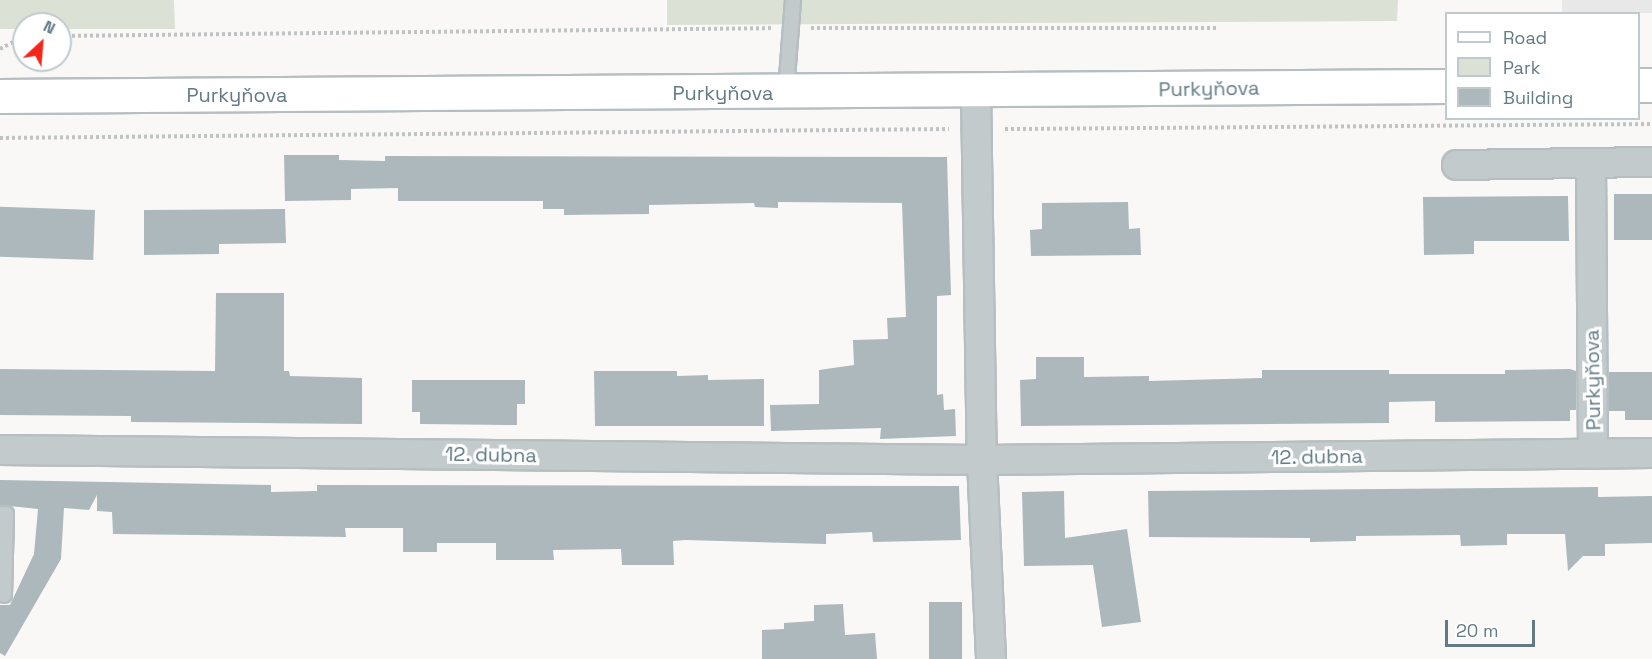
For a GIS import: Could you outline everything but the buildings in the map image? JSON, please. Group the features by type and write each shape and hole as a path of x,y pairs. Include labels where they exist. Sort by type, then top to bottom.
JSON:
{"street":[{"name":"Purkyňova","path":"0,96 786,93 1445,87"},
{"path":"976,91 982,460 991,659"},
{"path":"1457,165 1652,162"},
{"name":"Purkyňova","path":"1591,163 1593,454"},
{"name":"12. dubna","path":"0,450 982,460 1652,453"}],"lane":[{"path":"786,93 794,0"},
{"path":"0,514 6,514 4,595"}],"path":[{"path":"72,36 791,28 1218,28"},
{"path":"1595,124 1597,120"},
{"path":"1609,120 1611,125"},
{"path":"0,138 1652,124"}],"shaded area":[{"path":"1562,0 1652,0 1652,13 1562,12"}],"green space":[{"path":"0,0 174,0 175,29 72,29 72,12 12,12 12,29 0,29"},
{"path":"667,0 1398,0 1397,21 667,25"}]}
